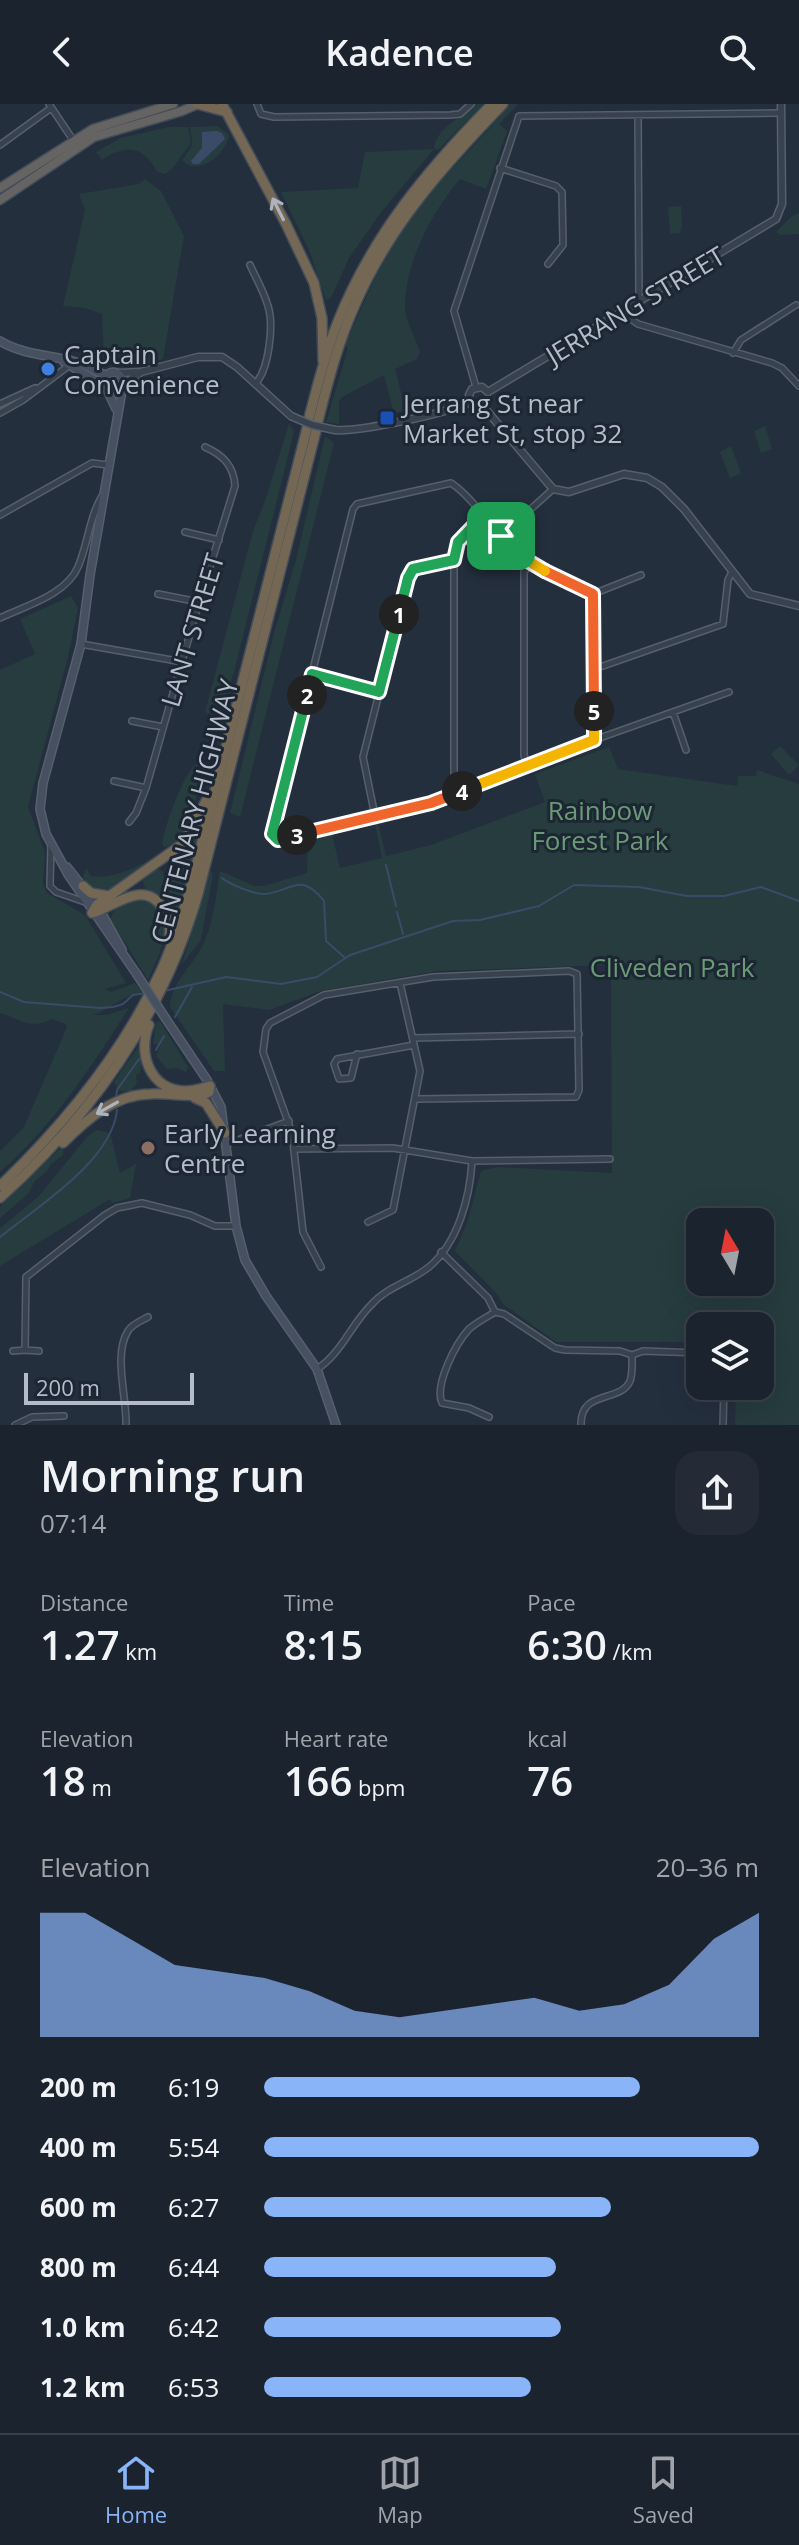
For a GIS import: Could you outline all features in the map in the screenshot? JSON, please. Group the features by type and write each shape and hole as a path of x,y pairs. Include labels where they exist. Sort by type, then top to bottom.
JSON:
{"highway":[{"path":"0,188 73,140 104,125 173,104"},
{"path":"0,200 94,137 197,104 224,108 314,283 322,318 321,351 328,364"},
{"path":"328,364 344,305 381,235 421,179 492,104"},
{"path":"328,364 354,305 398,225 438,173 503,104"},
{"name":"CENTENARY HIGHWAY","path":"160,983 189,893 328,364"},
{"name":"CENTENARY HIGHWAY","path":"0,1186 84,1094 179,955 198,894 312,424"},
{"path":"100,911 110,896 184,843 205,805 225,751"},
{"path":"83,886 97,895 110,896"},
{"path":"100,911 136,895 157,901 169,920 170,949"},
{"name":"CENTENARY HIGHWAY","path":"0,1198 50,1149 101,1089 150,1014 153,996"},
{"path":"150,1014 144,1048 151,1073 176,1089 189,1091 210,1086"},
{"path":"50,1149 63,1143 100,1111 122,1100 145,1094 206,1094 210,1086"},
{"path":"184,1096 205,1102 225,1133"}],"main road":[{"path":"0,341 10,347 106,375 118,373 122,378 81,644 40,798 41,817 51,842 86,903 100,911 126,959 221,1107 236,1226 245,1260 317,1369 336,1425"},
{"path":"68,363 105,388 116,392 122,386"},
{"path":"106,375 105,388 116,411"},
{"path":"63,864 100,911 126,959"}],"street":[{"path":"257,104 261,114 274,117 460,114 471,104"},
{"path":"476,387 454,311 519,116 781,113 781,104"},
{"path":"0,145 50,106 73,140"},
{"name":"JERRANG STREET","path":"488,392 780,215 781,113"},
{"path":"638,115 641,302"},
{"path":"500,168 556,186 562,192 563,245 548,264"},
{"path":"250,265 269,308 266,365 255,384"},
{"path":"733,353 741,340 796,305"},
{"path":"622,313 638,324 777,365 799,386"},
{"path":"118,373 141,372 198,357 215,356 229,361 291,416 335,430 363,428 470,402 482,405 553,489 569,492 620,475 647,478 662,487 684,509 750,594 799,606"},
{"path":"0,413 23,400 68,363"},
{"path":"122,386 141,372"},
{"path":"0,404 38,387"},
{"path":"470,402 470,392 482,387 488,392 488,400 482,405"},
{"name":"LANT STREET","path":"129,822 146,788 235,486 232,469 218,453 205,447"},
{"path":"0,515 92,463 108,465"},
{"path":"641,575 593,594 530,564 451,483 357,504 272,834 278,840 438,801 527,765 729,692"},
{"path":"501,536 553,489"},
{"path":"0,618 52,594 70,581 78,568 94,509 104,492"},
{"path":"458,793 454,783 454,560 458,542 483,516"},
{"path":"185,532 219,540"},
{"path":"375,816 363,757 409,576 416,567 454,560"},
{"path":"527,765 524,755 524,572 530,564"},
{"path":"593,667 723,624 728,580 732,572"},
{"path":"158,594 199,602"},
{"path":"593,594 594,740"},
{"path":"81,644 183,662"},
{"path":"312,674 379,692"},
{"path":"673,712 686,750"},
{"path":"132,721 163,727"},
{"path":"114,781 146,788"},
{"path":"51,842 49,883 56,892 86,903"},
{"path":"49,870 63,864"},
{"path":"321,1267 303,1232 289,1121 263,1052 266,1029 270,1023 324,995 464,974 569,971 577,974 579,1090 576,1097 416,1099"},
{"path":"368,1222 393,1210 420,1071 400,983"},
{"path":"357,1054 351,1078 339,1079 334,1064 337,1059 357,1054 414,1041 579,1034"},
{"path":"227,1144 289,1121"},
{"path":"294,1149 404,1149 472,1161 610,1159"},
{"path":"317,1369 331,1360 377,1299 429,1267 441,1252 457,1228 472,1161"},
{"path":"25,1350 26,1277 112,1210 142,1203 190,1215 215,1226 236,1226"},
{"path":"441,1252 488,1298 495,1312"},
{"path":"489,1417 469,1408 442,1403 439,1393 448,1362 461,1340 472,1327 495,1312 504,1314 555,1348 620,1351 632,1355 643,1351 686,1353"},
{"path":"126,1425 127,1405 121,1359 127,1332 148,1317"},
{"path":"13,1351 39,1351"},
{"path":"581,1425 580,1418 588,1405 597,1398 628,1386 632,1377 632,1355"},
{"path":"723,1425 724,1400"},
{"path":"15,1425 32,1417 64,1416"}],"green space":[{"path":"475,104 483,104 438,150 434,149 444,129"},
{"path":"510,104 518,104 499,124 507,131 486,189 460,179 431,221 410,270 405,310 420,351 417,359 395,369 408,410 391,414 393,410 384,375 342,397 339,401 339,424 326,422 348,348 345,345 391,248 424,200"},
{"path":"217,126 229,135 217,156 196,166 182,160 192,145 190,127"},
{"path":"168,127 188,127 191,143 165,174 157,172 146,157 134,150 119,151 102,160 96,152 121,138"},
{"path":"434,149 382,211 349,258 331,298 326,300 309,250 281,192 358,188 365,152"},
{"path":"145,179 161,191 184,236 163,359 134,366 104,360 102,314 85,308 63,306 85,210 79,194 139,184"},
{"path":"681,206 680,233 670,234 668,207"},
{"path":"799,213 799,234 780,235 776,232 792,216"},
{"path":"289,424 294,431 293,436 234,672 223,701 208,714 205,712 253,531"},
{"path":"765,426 772,449 761,453 754,431"},
{"path":"325,436 334,443 240,817 230,813"},
{"path":"731,446 741,473 730,478 720,452"},
{"path":"71,596 78,608 28,807 45,852 43,884 47,893 85,915 126,983 105,989 111,992 135,983 142,992 93,1015 107,1015 129,1008 55,1115 0,1172 0,1151 24,1127 67,1027 52,1019 31,1024 0,1013 0,670 35,654 20,619"},
{"path":"780,746 799,765 791,774 771,754"},
{"path":"609,747 618,769 737,786 738,776 756,776 757,770 799,784 799,1425 735,1425 736,1400 774,1400 774,1312 686,1312 686,1342 556,1342 503,1304 455,1251 467,1223 481,1171 498,1167 612,1173 611,965 438,971 321,991 269,1010 223,1004 225,1071 214,1071 170,1007 179,980 201,949 208,932 220,871 254,886 264,886 307,873 308,840 332,834 340,868 382,858 375,824 378,823 386,856 431,845 545,802 535,774"},
{"path":"196,764 200,768 189,825 175,842 164,847 162,843 175,801"},
{"path":"199,824 174,927 167,909 168,888"},
{"path":"159,858 113,891 102,894 82,879 86,868 91,876 108,876"},
{"path":"157,869 163,871 163,876 167,878 162,901 148,893 142,880"},
{"path":"210,871 213,874 201,940 182,964"},
{"path":"135,900 151,903 161,910 165,919 163,943 148,980 111,920 119,906"},
{"path":"160,1021 188,1067 186,1072 167,1069 156,1056 161,1045 153,1044 156,1023"},
{"path":"138,1047 142,1063 140,1073 136,1075 137,1083 131,1091 119,1091 114,1082"},
{"path":"96,1130 111,1136 120,1173 136,1164 130,1198 112,1203 110,1199 0,1266 0,1228 38,1197"},
{"path":"77,1132 78,1135 64,1147 63,1155 35,1181 28,1194 0,1218 0,1207"}],"water":[{"path":"217,131 225,139 199,164 193,164 191,161 202,148 202,132"}],"waterway":[{"path":"386,865 396,906"},
{"path":"222,878 242,889 261,894 296,885 309,887 324,901 326,941 344,957"},
{"path":"164,991 226,977 281,984 317,977 350,955 453,921 480,920 539,906 574,885 639,887 687,896 724,896 761,887 799,901"},
{"path":"397,912 403,934"},
{"path":"175,1017 192,987"},
{"path":"0,992 24,1002 100,1008 123,1004 133,995 146,993"},
{"path":"156,1050 164,1036"},
{"path":"116,1098 117,1090 139,1059"},
{"path":"0,1237 88,1165 112,1129 117,1110"}],"place":[{"name":"Captain Convenience","path":"48,369"},
{"name":"Jerrang St near Market St, stop 32","path":"387,418"},
{"name":"Early Learning Centre","path":"148,1148"}],"route":[{"path":"483,516 501,536 530,564 593,594 594,740 438,801 278,840 272,834 312,674 379,692 408,578 413,569 454,560 458,542 483,516"}],"park label":[{"name":"Rainbow Forest Park","path":"600,825"},
{"name":"Cliveden Park","path":"672,967"}]}
